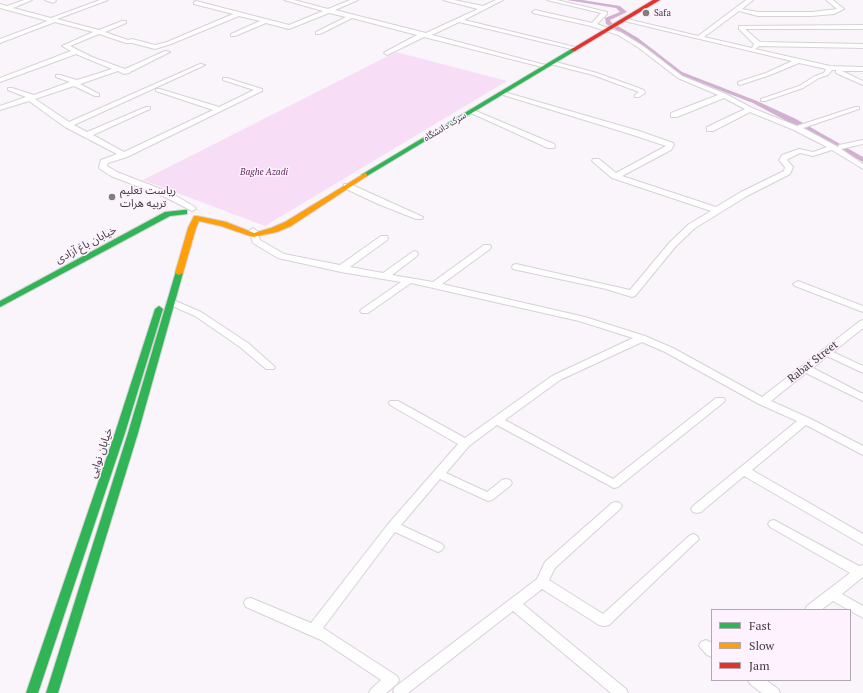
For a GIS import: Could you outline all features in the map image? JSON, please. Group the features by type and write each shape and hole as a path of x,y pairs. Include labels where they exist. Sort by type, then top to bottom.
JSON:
{"street":[{"path":"7,8 29,0"},
{"path":"0,41 105,0"},
{"path":"286,0 426,35 595,74 642,91 642,93 637,96"},
{"path":"196,3 289,28 355,0"},
{"path":"446,0 483,8"},
{"path":"387,54 500,0"},
{"path":"550,0 605,13 593,25"},
{"name":"سرک دانشگاه","path":"253,233 274,230 288,224 347,186 658,0"},
{"path":"699,38 750,0"},
{"path":"737,9 762,14 812,14 834,12 841,9 828,0"},
{"path":"0,6 99,32 128,42 132,41 155,47 238,14"},
{"path":"535,12 593,25 615,26 699,38 830,68 863,69"},
{"path":"318,33 352,16"},
{"path":"458,20 576,48"},
{"path":"123,71 75,52 65,46 124,22"},
{"path":"233,35 264,22"},
{"path":"615,26 680,78 724,95 750,109 800,127 863,158"},
{"path":"758,44 740,28 863,27"},
{"path":"748,49 758,44 863,46"},
{"path":"0,80 75,52"},
{"path":"0,108 74,83 123,71 167,52"},
{"path":"740,83 768,74 798,61"},
{"path":"68,125 202,65"},
{"path":"764,100 801,87 817,77 826,74 830,68"},
{"path":"840,68 838,72 863,83"},
{"path":"58,76 97,95"},
{"path":"187,213 168,195 114,174 102,167 104,162 124,155 260,90 225,78"},
{"path":"10,89 31,98 68,125 124,155"},
{"path":"158,90 218,109"},
{"path":"787,91 801,97"},
{"path":"502,93 636,133 670,145 668,148 615,176"},
{"path":"674,115 724,95"},
{"path":"87,135 148,108"},
{"path":"800,127 857,108"},
{"path":"710,129 750,109"},
{"path":"471,111 551,146"},
{"path":"800,127 863,167"},
{"path":"842,147 863,142"},
{"path":"516,267 608,287 632,294 673,244 692,226 716,210 787,172 789,167 783,160 785,157 799,152 813,154 833,147"},
{"path":"596,161 615,176 716,210"},
{"path":"347,186 381,202 419,217"},
{"name":"خیابان باغ آزادی","path":"0,304 168,214 187,213 200,217"},
{"name":"خیابان نوایی","path":"32,693 120,433 182,235 187,213"},
{"path":"200,217 253,233"},
{"path":"200,217 253,233"},
{"path":"52,693 133,433 191,233 200,217"},
{"path":"191,233 199,227 223,224"},
{"path":"253,233 256,241 281,256 295,260 341,269 386,275 435,285 582,319 642,338 669,350 763,402 806,420 863,451"},
{"path":"341,269 384,238"},
{"path":"435,285 487,247"},
{"path":"386,275 414,254"},
{"path":"365,311 410,280"},
{"path":"798,284 863,309"},
{"path":"171,302 204,318 244,345 270,367"},
{"name":"Rabat Street","path":"763,402 863,323"},
{"path":"314,630 393,526 465,444 556,378 642,338"},
{"path":"826,352 863,370"},
{"path":"805,368 863,398"},
{"path":"498,421 614,484 720,400"},
{"path":"394,403 465,444"},
{"path":"697,509 806,420"},
{"path":"744,471 863,540"},
{"path":"439,474 488,497 506,483"},
{"path":"376,693 398,688 514,604 542,582 550,565 616,506"},
{"path":"774,524 861,571 813,609"},
{"path":"393,526 438,547"},
{"path":"542,582 604,621 693,539"},
{"path":"832,594 863,613"},
{"path":"251,603 326,636 398,688"},
{"path":"514,604 621,693"}],"green space":[{"name":"Baghe Azadi","path":"396,52 507,81 265,226 143,180"}],"waterway":[{"path":"570,0 618,7 624,12 607,19 608,23 636,39 680,73 755,102 793,121 863,160"}],"traffic: fast":[{"path":"365,175 573,50"},
{"path":"0,304 168,214 184,212"},
{"path":"52,693 133,433 179,273"},
{"path":"32,693 120,433 159,309"}],"traffic: slow":[{"path":"179,273 192,228 197,218 223,224 253,235 274,230 288,224 365,175"}],"traffic: jam":[{"path":"573,50 657,0"}],"place":[{"name":"Safa","path":"646,13"},
{"name":"ریاست تعلیم تربیه هرات","path":"112,197"}]}
